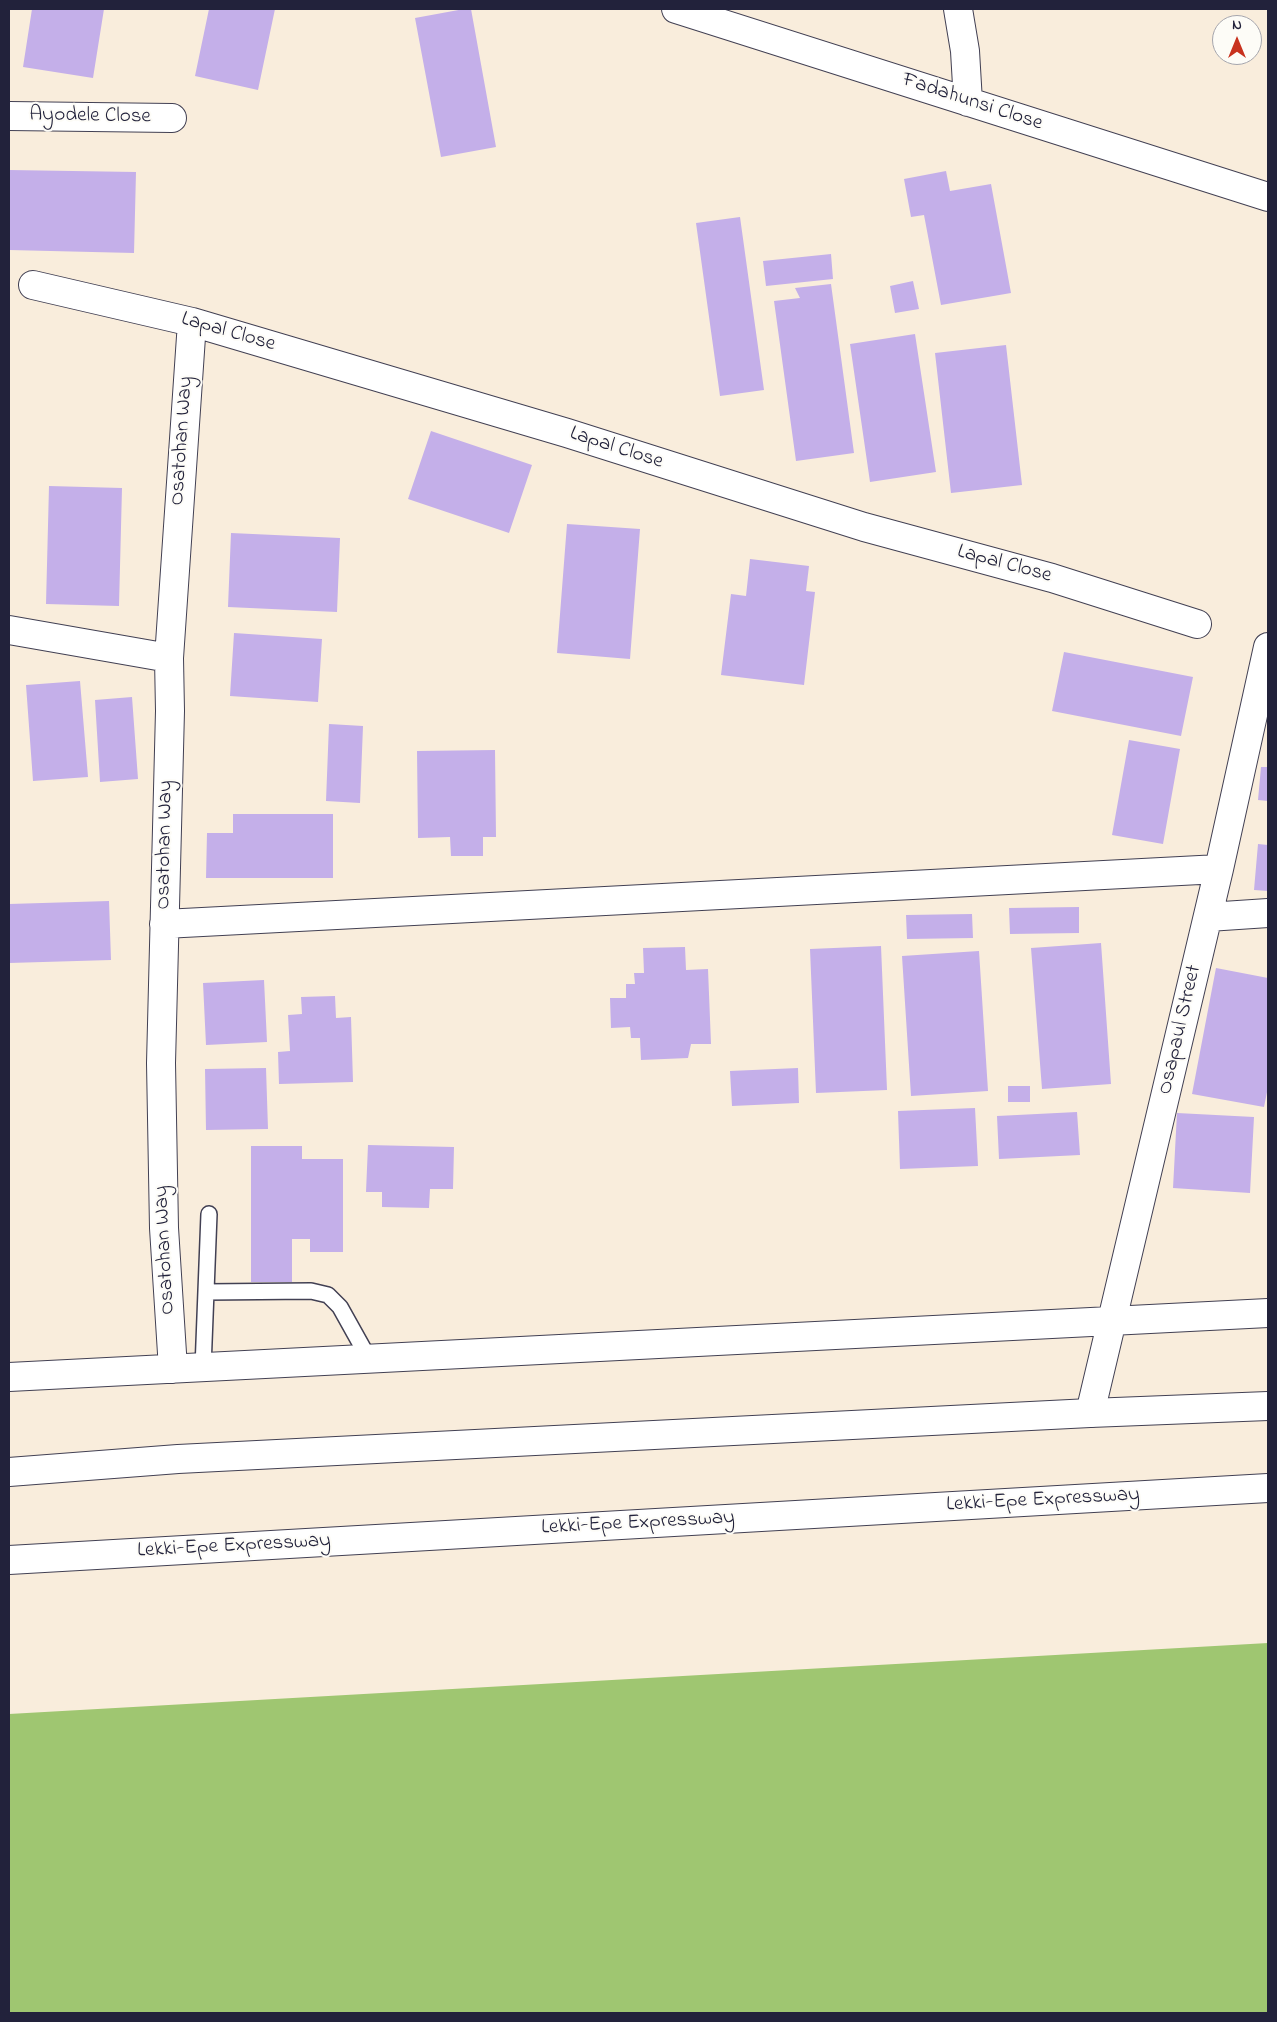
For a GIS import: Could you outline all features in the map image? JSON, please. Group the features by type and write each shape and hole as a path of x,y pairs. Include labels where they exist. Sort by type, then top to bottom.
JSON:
{"main road":[{"name":"Fadahunsi Close","path":"676,9 1268,197"},
{"path":"958,9 965,51 968,102"},
{"name":"Ayodele Close","path":"9,116 172,118"},
{"name":"Lapal Close","path":"33,285 192,322 567,433 864,527 1052,578 1197,624"},
{"name":"Osatohan Way","path":"172,1369 164,1228 161,1063 170,711 169,658 192,322"},
{"path":"9,630 169,658"},
{"name":"Osapaul Street","path":"1090,1412 1219,869 1260,728 1268,647"},
{"path":"164,924 1219,869"},
{"path":"1208,917 1268,913"},
{"path":"9,1377 1268,1312"},
{"path":"9,1472 178,1459 1090,1412 1268,1406"},
{"name":"Lekki-Epe Expressway","path":"9,1560 1268,1488"}],"lane":[{"path":"203,1368 209,1214"},
{"path":"207,1292 311,1291 328,1295 340,1307 369,1359"}],"green space":[{"path":"1268,1643 1268,2013 9,2013 9,1714"}],"building":[{"path":"32,9 104,9 93,78 23,67"},
{"path":"209,9 275,9 258,90 195,76"},
{"path":"471,9 496,147 441,157 415,18"},
{"path":"9,170 136,172 134,253 9,250"},
{"path":"946,171 950,191 991,184 1011,293 941,305 924,215 911,217 904,179"},
{"path":"740,217 764,390 720,396 696,223"},
{"path":"831,254 833,279 766,286 763,261"},
{"path":"913,281 919,309 895,313 890,286"},
{"path":"831,284 854,453 796,461 774,301 800,298 795,288"},
{"path":"915,334 936,472 870,482 850,344"},
{"path":"1006,345 1022,485 951,493 935,353"},
{"path":"431,431 532,465 509,533 408,499"},
{"path":"49,486 122,488 119,606 46,604"},
{"path":"567,524 640,529 630,659 557,653"},
{"path":"231,533 340,538 337,612 228,607"},
{"path":"750,559 809,566 806,591 815,592 804,685 721,675 731,594 746,596"},
{"path":"234,633 322,639 318,702 230,696"},
{"path":"1064,652 1193,677 1181,736 1052,711"},
{"path":"80,681 88,777 33,781 26,685"},
{"path":"132,697 138,779 100,782 95,700"},
{"path":"329,724 363,726 360,803 326,801"},
{"path":"1129,740 1180,749 1163,844 1112,835"},
{"path":"495,750 496,837 483,837 483,856 451,856 450,837 418,838 417,751"},
{"path":"1261,767 1268,767 1268,801 1258,800"},
{"path":"233,814 333,814 333,878 206,878 207,833 233,833"},
{"path":"1258,844 1268,845 1268,891 1254,890"},
{"path":"109,901 111,960 9,963 9,904"},
{"path":"1079,907 1079,933 1010,934 1009,908"},
{"path":"972,914 973,938 907,939 906,915"},
{"path":"1101,943 1111,1084 1042,1089 1031,948"},
{"path":"881,946 887,1090 816,1093 810,949"},
{"path":"685,947 686,970 708,969 711,1044 691,1044 688,1058 641,1060 640,1038 631,1038 630,1027 611,1028 610,998 626,998 626,984 635,984 634,973 644,973 643,948"},
{"path":"979,951 988,1091 911,1096 902,956"},
{"path":"1216,968 1268,978 1268,1087 1264,1107 1192,1094"},
{"path":"264,980 267,1042 206,1045 203,983"},
{"path":"335,996 336,1018 351,1017 353,1082 279,1084 278,1052 290,1051 288,1015 302,1014 301,997"},
{"path":"266,1068 268,1129 206,1130 205,1069"},
{"path":"798,1068 799,1103 732,1106 730,1071"},
{"path":"1008,1086 1030,1086 1030,1102 1008,1102"},
{"path":"975,1108 978,1166 900,1169 898,1111"},
{"path":"1077,1112 1080,1155 999,1159 997,1116"},
{"path":"1177,1113 1254,1117 1250,1193 1173,1188"},
{"path":"368,1145 454,1147 453,1189 430,1189 429,1208 382,1207 382,1192 366,1192"},
{"path":"251,1146 302,1146 302,1159 343,1159 343,1252 310,1252 310,1239 292,1239 292,1282 251,1282"}]}
